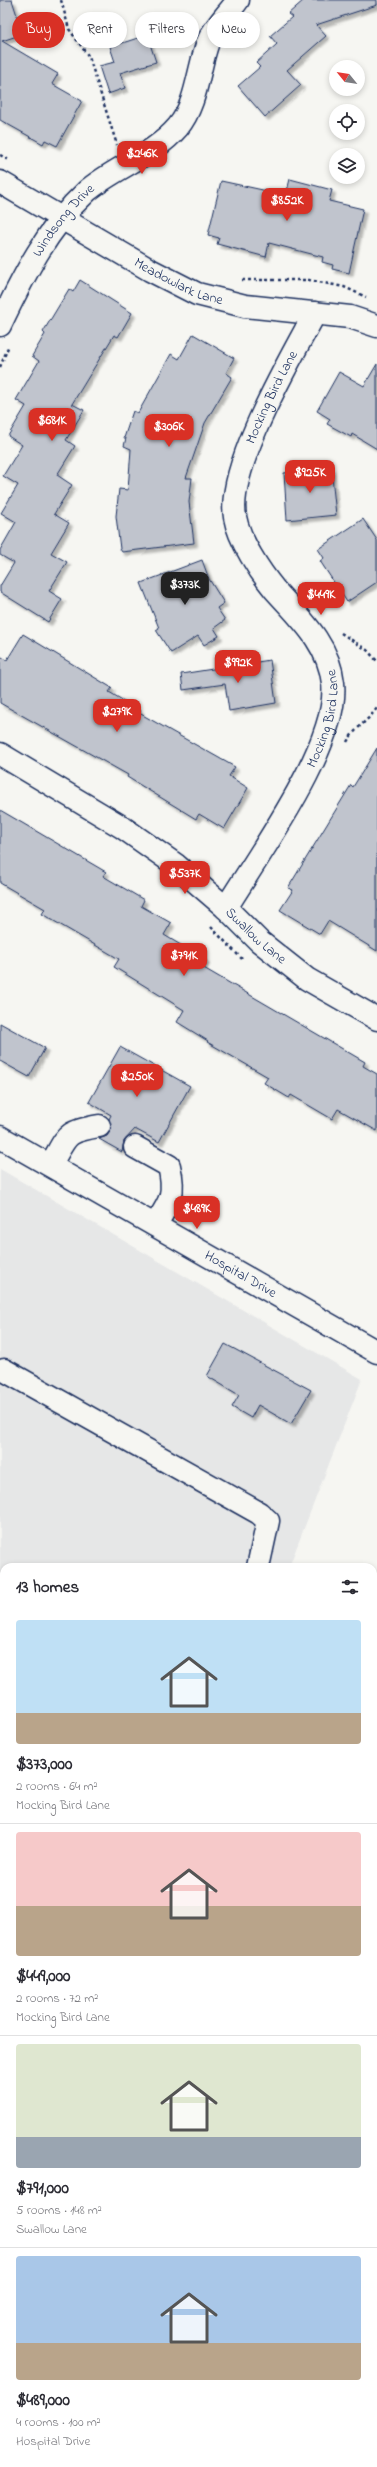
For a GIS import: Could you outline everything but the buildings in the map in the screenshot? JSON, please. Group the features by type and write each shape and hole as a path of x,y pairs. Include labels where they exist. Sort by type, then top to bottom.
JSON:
{"street":[{"name":"Windsong Drive","path":"0,324 30,263 62,219 87,191 159,145 179,126 191,103 209,40 238,0"},
{"name":"Meadowlark Lane","path":"0,182 150,270 197,294 246,306 350,317 377,326"},
{"name":"Mocking Bird Lane","path":"226,908 312,765 332,712 333,683 326,655 311,630 274,588 265,575 244,542 235,517 234,489 253,435 315,313"},
{"name":"Swallow Lane","path":"0,754 122,827 176,865 226,908 259,941 307,979 377,1019"},
{"path":"51,1164 66,1137 75,1130 99,1126"},
{"name":"Hospital Drive","path":"0,1137 51,1164 377,1352"},
{"path":"135,1147 169,1166 173,1184 172,1200 155,1225"},
{"path":"1,1366 259,1513 268,1521 259,1563"}],"path":[{"path":"60,0 68,29 88,57 123,167"},
{"path":"239,280 309,280 344,286 372,300"},
{"path":"338,629 367,650 377,661"},
{"path":"209,926 230,949 247,962"}],"shaded area":[{"path":"0,1169 362,1379 291,1563 0,1563"}]}
